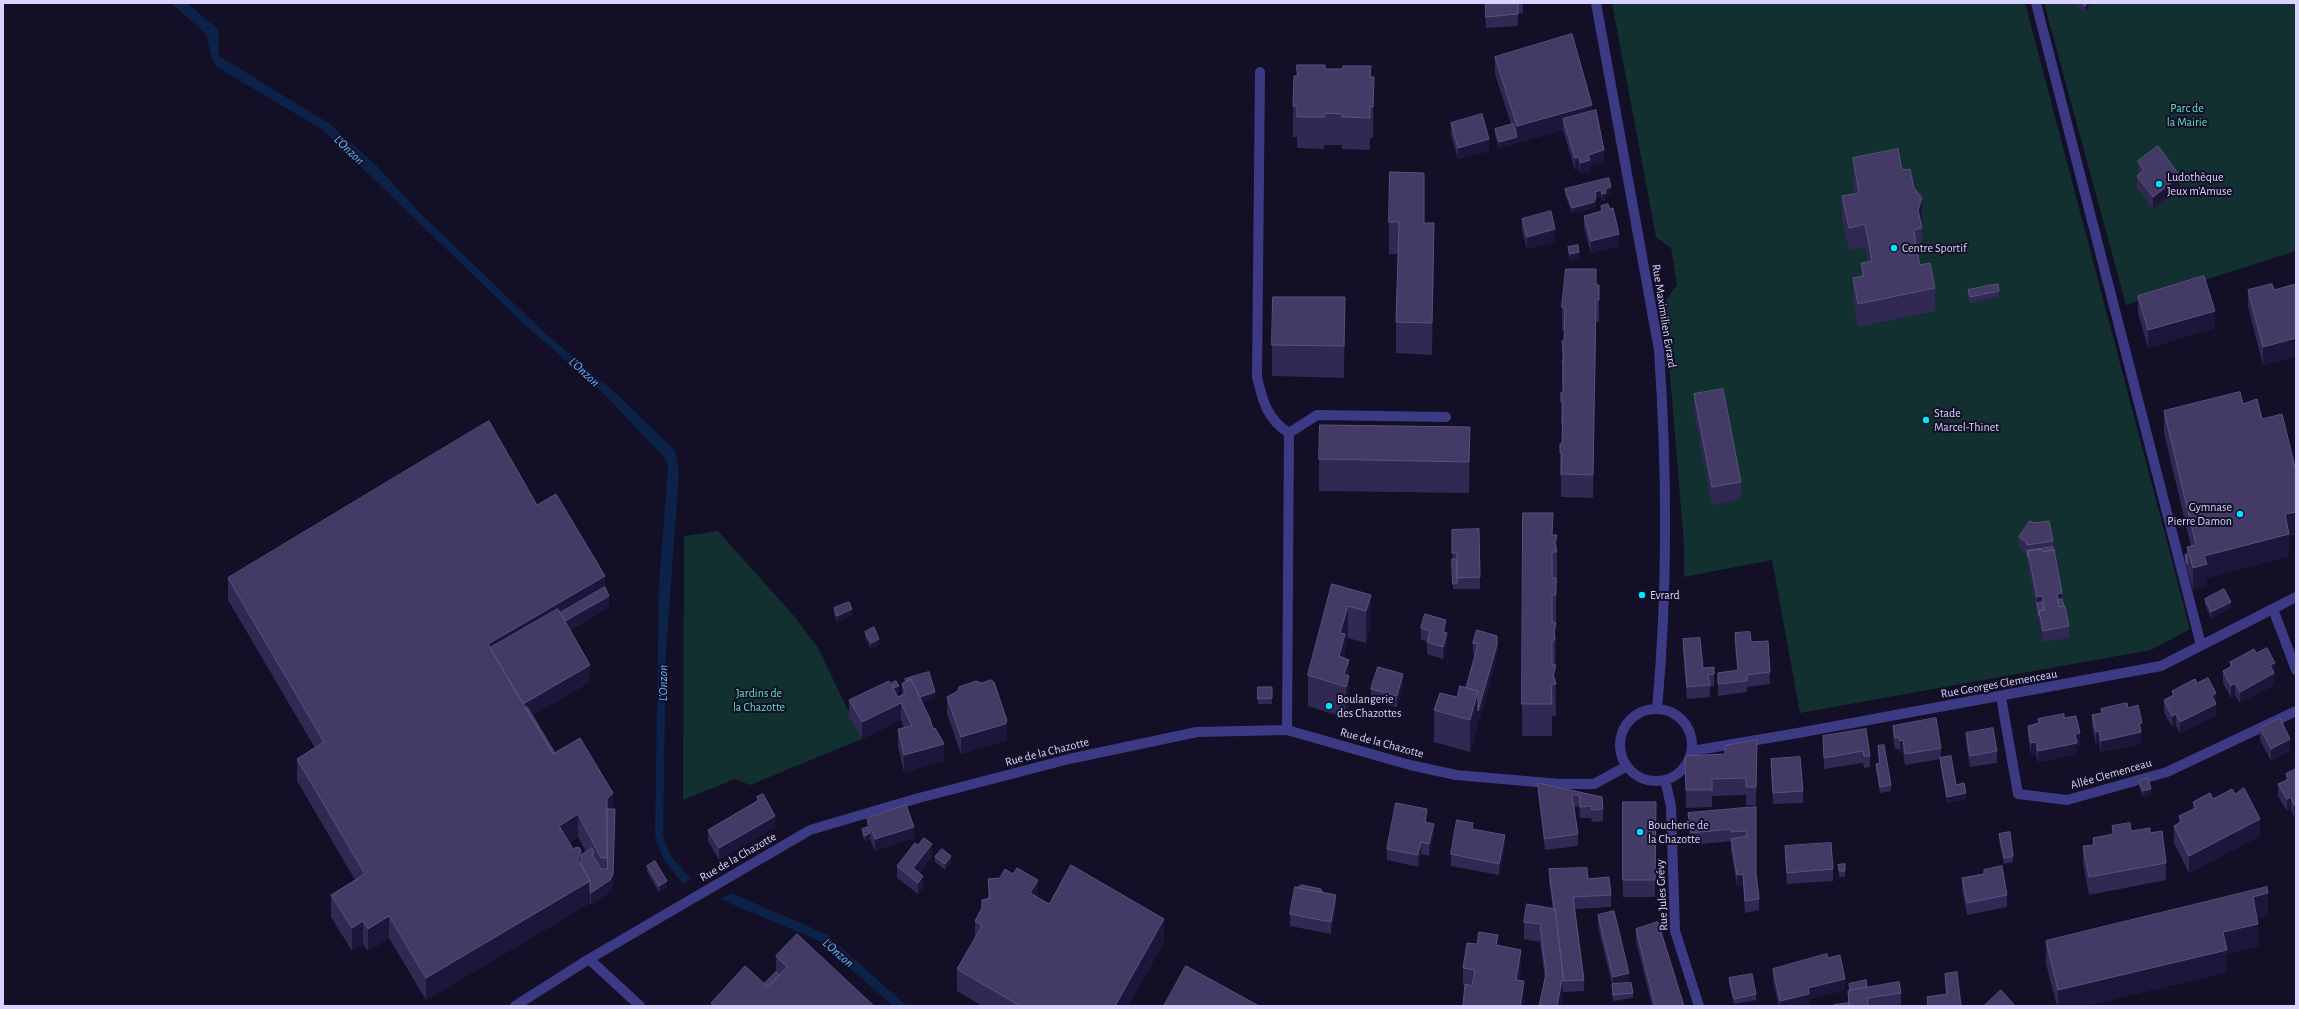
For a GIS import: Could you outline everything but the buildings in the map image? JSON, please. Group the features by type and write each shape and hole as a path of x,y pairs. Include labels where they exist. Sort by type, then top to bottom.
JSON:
{"street":[{"name":"Rue Maximilien Evrard","path":"1596,3 1659,350 1663,406 1664,502 1662,649 1657,709"},
{"path":"2036,3 2201,645"},
{"path":"1260,72 1257,377 1263,404 1276,425 1289,433"},
{"path":"1289,433 1317,415 1446,417"},
{"path":"1287,730 1289,433"},
{"name":"Rue Georges Clemenceau","path":"1692,751 2162,666 2296,597"},
{"path":"2272,609 2296,670"},
{"name":"Allée Clemenceau","path":"2001,696 2018,794 2068,800 2167,772 2296,710"},
{"path":"1657,709 1669,711 1679,717 1688,727 1692,738 1692,751 1687,764 1677,774 1664,780 1651,780 1637,776 1627,766 1621,754 1620,741 1624,728 1632,718 1644,711 1657,709"},
{"name":"Rue de la Chazotte","path":"515,1006 589,959 810,830 915,799 1070,759 1197,732 1287,730 1410,765 1456,775 1560,784 1594,784 1627,766"},
{"name":"Rue Jules Grévy","path":"1664,780 1671,806 1675,931 1699,1006"},
{"path":"589,959 640,1006"}],"green space":[{"path":"1612,3 2025,3 2190,629 2151,650 1800,713 1772,560 1684,577 1684,544 1664,303 1677,285 1671,248 1656,237"},
{"name":"Parc de la Mairie","path":"2044,3 2296,3 2296,251 2126,305"},
{"name":"Jardins de la Chazotte","path":"718,531 794,616 818,648 862,739 750,785 735,779 683,800 684,536"}],"water":[{"name":"L'Onzon","path":"171,3 187,3 218,29 219,56 330,124 376,165 418,211 546,334 618,395 672,448 676,454 679,473 666,652 663,834 670,853 682,870 692,879 683,884 664,860 655,836 659,584 668,468 664,457 602,392 527,327 323,130 217,67 212,59 206,34"},
{"name":"L'Onzon","path":"731,893 826,934 907,1006 893,1006 819,941 720,899"}],"place":[{"name":"Ludothèque Jeux m'Amuse","path":"2159,184"},
{"name":"Centre Sportif","path":"1894,248"},
{"name":"Stade Marcel-Thinet","path":"1926,420"},
{"name":"Gymnase Pierre Damon","path":"2240,514"},
{"name":"Evrard","path":"1642,595"},
{"name":"Boulangerie des Chazottes","path":"1329,706"},
{"name":"Boucherie de la Chazotte","path":"1640,832"}]}
